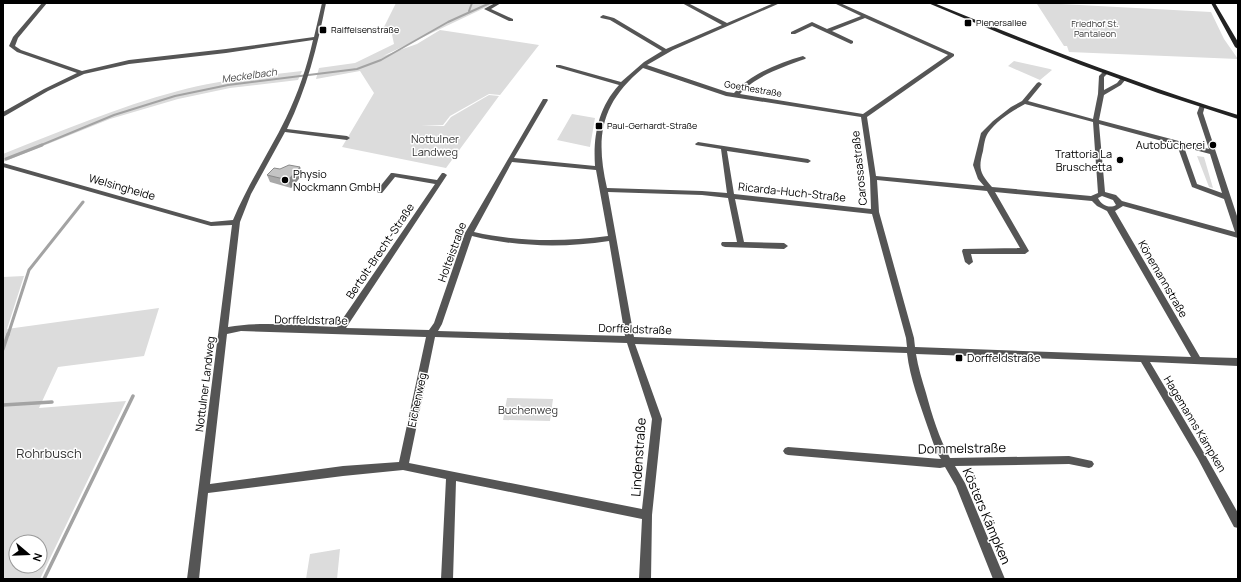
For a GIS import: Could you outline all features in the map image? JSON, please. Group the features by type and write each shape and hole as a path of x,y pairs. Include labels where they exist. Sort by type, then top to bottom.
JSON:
{"main road":[{"path":"930,3 1105,73 1238,117"},
{"path":"1213,3 1238,47"}],"street":[{"path":"45,3 15,38 12,46 19,51 82,72"},
{"name":"Nottulner Landweg","path":"193,579 236,222 245,199 282,130 306,80 324,3"},
{"path":"499,3 487,9 512,20"},
{"path":"684,3 727,25"},
{"path":"630,340 604,190 597,168 596,144 599,126 610,100 622,84 642,66 666,51 777,3"},
{"name":"Carossastraße","path":"836,3 952,55 864,116 875,212 910,338 911,351"},
{"path":"827,31 866,16"},
{"path":"603,17 612,19 666,51"},
{"path":"793,33 812,24 851,42"},
{"path":"3,115 46,90 82,72 129,62 226,51 316,38"},
{"path":"735,96 740,90 759,78 790,62 803,58"},
{"path":"558,66 622,84"},
{"name":"Goethestraße","path":"642,66 712,90 735,96 864,116"},
{"path":"1102,194 1096,122 1101,94 1101,77 1105,73"},
{"path":"1101,94 1119,84 1123,79"},
{"path":"969,262 966,251 1025,251 989,188 981,179 976,165 984,133 1013,108 1024,102 1039,84"},
{"name":"Holteistraße","path":"431,334 438,324 469,233 545,100"},
{"path":"1024,102 1211,152"},
{"path":"1202,106 1200,114 1211,152 1238,230"},
{"path":"282,130 347,138"},
{"path":"698,144 808,161"},
{"path":"1180,144 1194,185 1227,197"},
{"name":"Ricarda-Huch-Straße","path":"724,149 731,196 741,244"},
{"path":"510,160 597,168"},
{"name":"Welsingheide","path":"3,165 211,224 236,222"},
{"path":"380,191 393,175 439,182"},
{"name":"Bertolt-Brecht-Straße","path":"339,331 444,175"},
{"path":"872,178 1094,199 1100,206 1110,209 1118,208 1120,203"},
{"name":"Ricarda-Huch-Straße","path":"604,190 702,193 875,212"},
{"path":"1094,199 1096,195 1102,194 1114,197 1120,203 1238,235"},
{"name":"Könemannstraße","path":"1110,209 1198,360"},
{"path":"469,233 488,238 530,243 565,243 612,238"},
{"path":"725,244 784,246"},
{"name":"Dorffeldstraße","path":"223,331 249,328 1238,362"},
{"name":"Eichenweg","path":"404,466 431,334"},
{"name":"Lindenstraße","path":"630,340 657,419 647,515 645,579"},
{"name":"Kösters Kämpken","path":"911,351 926,409 941,451 960,482 999,579"},
{"name":"Hagemanns Kämpken","path":"1142,358 1198,450 1238,523"},
{"name":"Dommelstraße","path":"788,451 940,464 948,462 1069,460 1089,464"},
{"path":"204,489 343,471 404,466 647,515"},
{"path":"447,579 450,476"}],"green space":[{"path":"396,3 495,3 383,56 417,44 440,30 539,45 500,95 489,94 450,116 443,125 421,126 444,126 451,117 489,95 499,96 446,168 342,147 374,93 360,71 316,79 319,68 355,63 394,44 391,30 382,31"},
{"name":"Friedhof St. Pantaleon","path":"1042,3 1211,12 1224,39 1238,59 1069,52 1067,46 1064,46 1037,4"},
{"path":"1014,61 1052,70 1040,80 1008,66"},
{"path":"302,71 298,80 230,88 178,99 110,119 3,162 3,154 90,120 156,97 208,84"},
{"path":"572,114 595,118 590,147 557,140"},
{"path":"1197,156 1204,157 1213,188 1209,187"},
{"name":"Rohrbusch","path":"24,276 7,329 159,308 144,356 58,367 39,408 126,401 48,562 48,534 8,534 8,574 42,574 40,579 3,579 3,277"},
{"name":"Buchenweg","path":"507,398 553,399 550,421 503,420"},
{"path":"340,549 337,579 306,579 310,554"}],"building":[{"path":"289,165 300,167 288,180 267,175 274,168 280,169"}],"waterway":[{"path":"469,11 472,3"},
{"name":"Meckelbach","path":"39,146 114,115 175,96 228,85 357,69 381,60 448,22 490,3"},
{"name":"Meckelbach","path":"6,159 42,145"},
{"path":"8,335 29,270 83,202"},
{"path":"3,349 8,334"},
{"path":"44,579 133,396"},
{"path":"3,405 52,402"}],"place":[{"name":"Pienersallee","path":"968,23"},
{"name":"Raiffeisenstraße","path":"323,30"},
{"name":"Paul-Gerhardt-Straße","path":"599,126"},
{"name":"Autobücherei","path":"1213,145"},
{"name":"Trattoria La Bruschetta","path":"1120,160"},
{"name":"Physio Nockmann GmbH","path":"285,180"},
{"name":"Dorffeldstraße","path":"959,358"}]}
